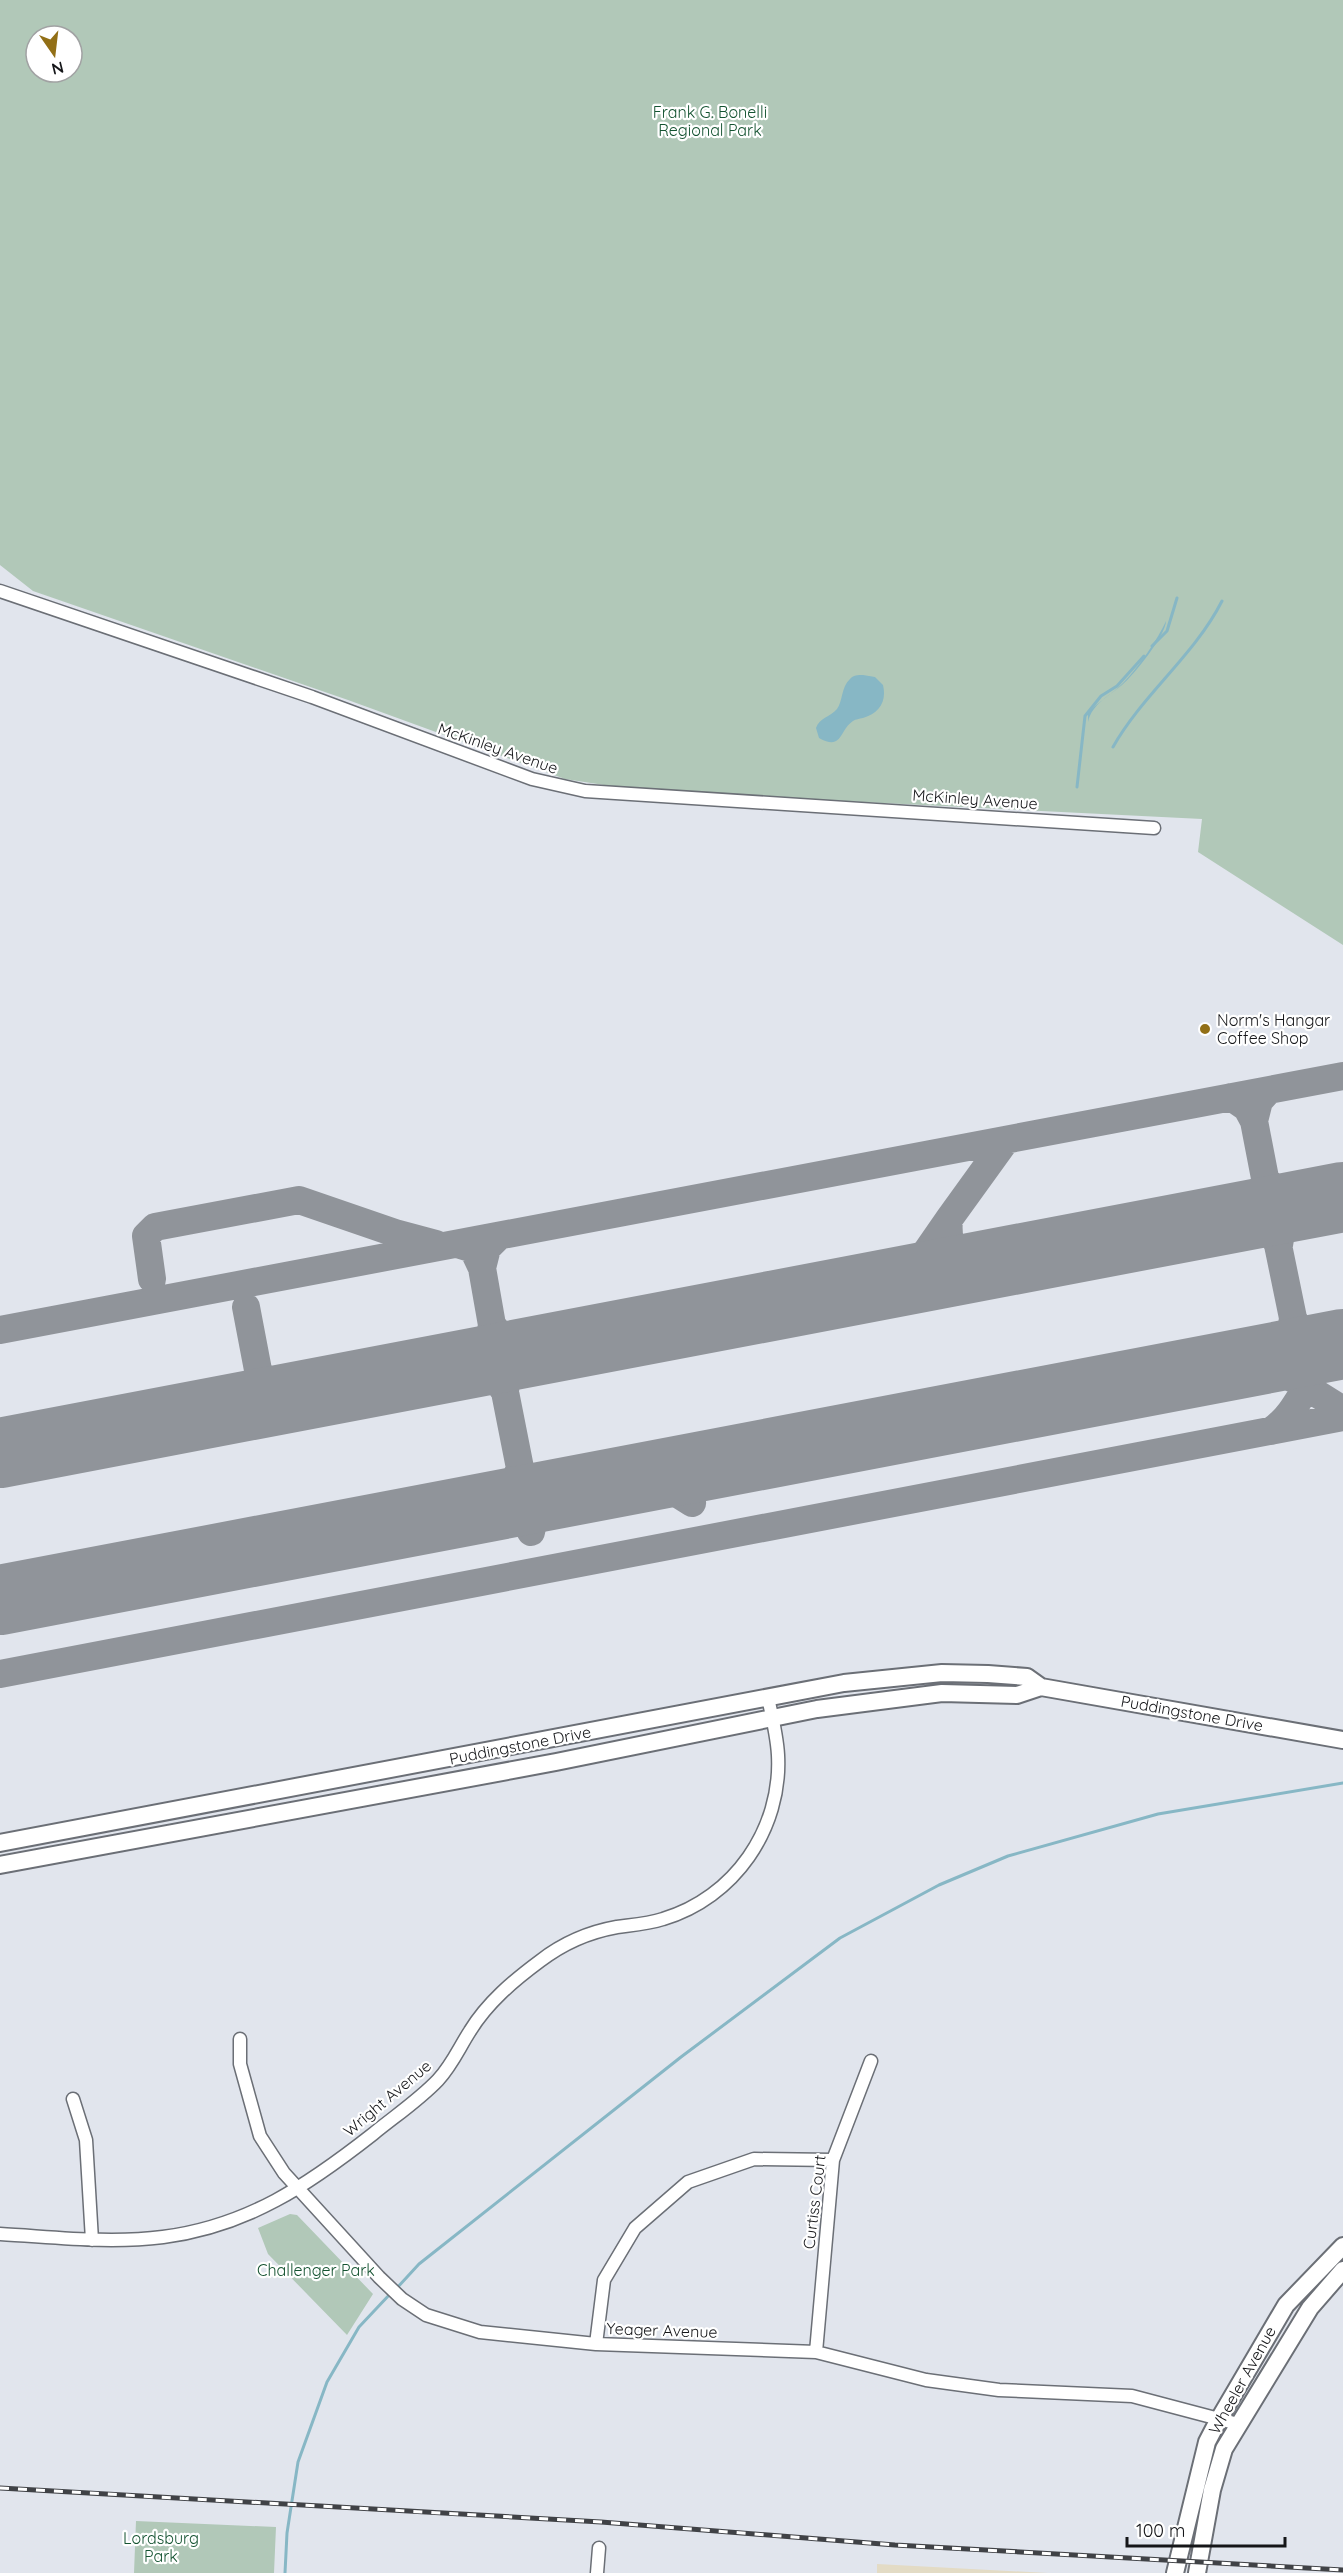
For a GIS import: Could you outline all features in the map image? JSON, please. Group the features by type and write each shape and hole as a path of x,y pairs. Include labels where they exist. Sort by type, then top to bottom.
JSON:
{"street":[{"name":"McKinley Avenue","path":"0,591 312,697 473,758 559,786 585,791 1154,828"},
{"name":"Puddingstone Drive","path":"0,1844 844,1683 942,1673 1027,1677 1041,1687 1343,1740"},
{"name":"Puddingstone Drive","path":"0,1865 556,1762 772,1717 902,1696 942,1693 1017,1695 1041,1687"},
{"name":"Wright Avenue","path":"0,2234 92,2240 164,2237 246,2215 298,2190 387,2123 438,2079 453,2062 470,2031 486,2009 503,1991 541,1960 561,1947 599,1931 664,1919 692,1907 730,1880 750,1857 770,1816 779,1757 768,1698"},
{"name":"Yeager Avenue","path":"240,2039 240,2064 260,2136 298,2190 384,2282 402,2299 426,2315 480,2332 596,2344 816,2352 926,2380 999,2390 1132,2396 1238,2424"},
{"name":"Curtiss Court","path":"816,2352 833,2160 871,2061"},
{"path":"73,2099 86,2140 92,2240"},
{"path":"596,2344 604,2280 635,2228 688,2182 754,2159 833,2160"},
{"name":"Wheeler Avenue","path":"1175,2573 1207,2442 1286,2305 1343,2246"},
{"name":"Wheeler Avenue","path":"1197,2573 1212,2490 1224,2449 1310,2308 1343,2270"},
{"path":"597,2573 599,2548"}],"shaded area":[{"path":"877,2564 1048,2573 877,2573"}],"green space":[{"name":"Frank G. Bonelli Regional Park","path":"0,0 1343,0 1343,945 1198,852 1202,819 643,791 565,779 348,700 33,591 0,565"},
{"name":"Challenger Park","path":"290,2214 297,2215 373,2294 347,2335 268,2254 258,2228"},
{"name":"Lordsburg Park","path":"136,2521 276,2527 274,2573 134,2573"}],"water":[{"path":"1166,621 1161,636 1134,673 1122,685 1097,705 1119,687 1141,662"},
{"path":"854,676 875,677 883,685 883,702 869,716 853,721 837,741 832,742 819,738 817,725 837,709 847,682"},
{"path":"1097,705 1093,710 1088,722 1088,713"}],"waterway":[{"path":"1152,646 1167,631 1177,598"},
{"path":"1113,747 1139,710 1197,640 1222,601"},
{"path":"1077,787 1085,716 1101,696 1117,686 1144,656"},
{"path":"396,2289 419,2264 681,2057 840,1938 939,1885 1008,1856 1158,1814 1343,1783"},
{"path":"285,2573 287,2533 298,2462 327,2382 359,2327 391,2293"}],"taxiway":[{"path":"0,1330 1343,1076"},
{"path":"1231,1097 1247,1108 1254,1121 1259,1101 1269,1090"},
{"path":"1254,1121 1265,1178"},
{"path":"949,1219 1006,1140"},
{"path":"1237,1217 1257,1202 1265,1178 1285,1198 1312,1203"},
{"path":"152,1279 146,1236 155,1227 299,1200 395,1233 436,1244"},
{"path":"1237,1217 1263,1223 1279,1245 1282,1230 1288,1219 1312,1203"},
{"path":"882,1286 913,1271 949,1219 950,1239 956,1252 962,1257 988,1266"},
{"path":"457,1244 473,1249 482,1268 487,1248 499,1236"},
{"path":"1278,1245 1293,1318"},
{"path":"482,1268 492,1325"},
{"path":"246,1307 258,1370"},
{"path":"1250,1362 1274,1352 1285,1343 1289,1337 1293,1318 1301,1331 1311,1339 1337,1345"},
{"path":"471,1365 489,1342 492,1325 508,1344 531,1353"},
{"path":"1271,1431 1291,1411 1322,1363 1343,1344"},
{"path":"475,1364 495,1377 505,1392 511,1371 526,1354"},
{"path":"1255,1361 1268,1363 1343,1410"},
{"path":"240,1408 255,1386 258,1370 265,1381 274,1388 296,1397"},
{"path":"505,1392 520,1468"},
{"path":"0,1674 1343,1417"},
{"path":"631,1480 665,1486 692,1503 686,1492 689,1479 703,1467"},
{"path":"494,1506 510,1493 520,1468 531,1483 559,1494"},
{"path":"494,1506 516,1514 531,1532 534,1519 540,1510 559,1494"}],"runway":[{"path":"0,1453 1343,1197"},
{"path":"0,1600 1343,1344"}],"railway":[{"path":"0,2488 601,2522 895,2545 1343,2570"}],"place":[{"name":"Norm's Hangar Coffee Shop","path":"1205,1029"}]}
